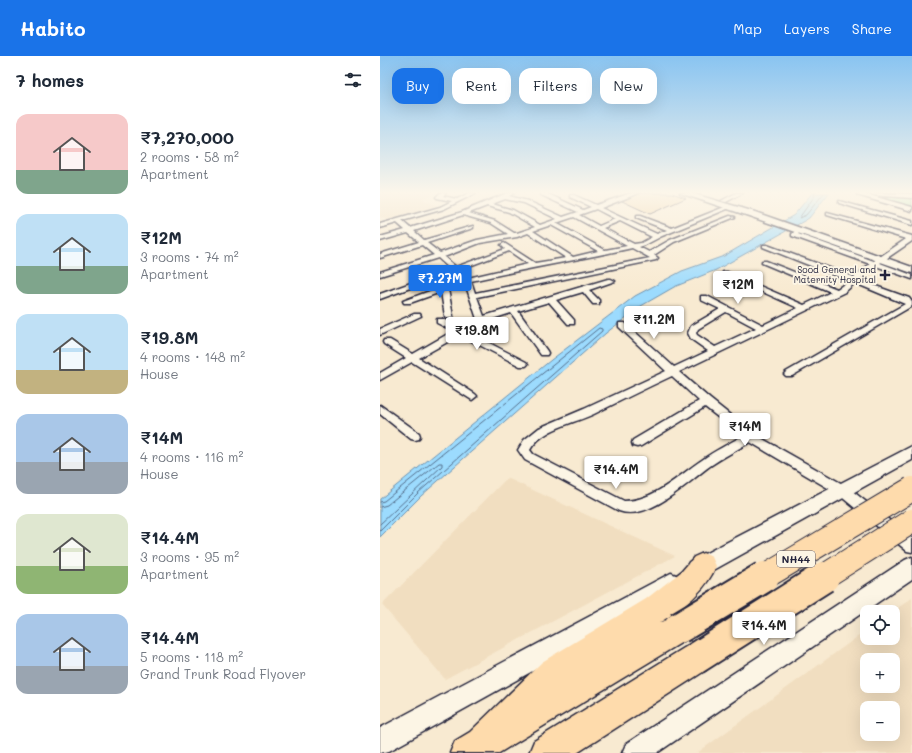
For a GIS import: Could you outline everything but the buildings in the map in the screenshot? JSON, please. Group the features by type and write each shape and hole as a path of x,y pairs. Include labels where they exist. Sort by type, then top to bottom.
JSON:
{"highway":[{"name":"NH44","path":"474,749 912,489"},
{"name":"NH44","path":"546,753 912,521"},
{"path":"474,749 553,673 656,609 692,581 703,566"}],"street":[{"path":"404,226 467,280 480,320"},
{"path":"380,239 425,226"},
{"path":"498,226 513,235"},
{"path":"380,274 439,256 479,241 513,235 544,226"},
{"path":"557,226 604,252"},
{"path":"407,301 467,280 655,258 593,226"},
{"path":"598,228 604,226"},
{"path":"634,226 656,236"},
{"path":"660,226 672,230"},
{"path":"472,296 533,272 572,259 634,246 681,226"},
{"path":"650,255 672,241 711,226"},
{"path":"791,226 881,260 912,270"},
{"path":"868,226 912,239"},
{"path":"380,256 471,227"},
{"path":"529,231 572,259"},
{"path":"496,239 510,249 533,272"},
{"path":"750,437 707,462 653,501 634,507 623,506 525,454 526,446 540,433 837,292 855,281 881,260 912,239"},
{"path":"765,246 906,300 910,306 789,374"},
{"path":"380,296 456,270 510,249"},
{"path":"881,260 912,264"},
{"path":"881,260 912,277"},
{"path":"764,262 837,292"},
{"path":"725,273 804,308"},
{"path":"380,377 480,320 611,281"},
{"path":"444,288 449,316"},
{"path":"584,289 596,302"},
{"path":"704,298 763,328"},
{"path":"551,299 571,322"},
{"path":"715,351 694,337 692,333 694,328 725,309"},
{"path":"514,310 544,353"},
{"path":"380,332 417,316"},
{"path":"440,321 523,364"},
{"path":"622,325 706,402 750,437 842,490 912,546"},
{"path":"387,342 472,396"},
{"path":"637,443 706,402"},
{"path":"380,409 415,436"},
{"path":"380,742 912,452"},
{"path":"635,753 912,567"}],"shaded area":[{"path":"507,478 675,556 445,679 382,605"},
{"path":"912,598 912,753 697,753 860,635 860,645 900,645 900,606"}],"water":[{"path":"776,226 796,226 716,270 674,287 641,306 606,333 421,496 380,537 380,499 551,360 635,296 682,271 724,256"}],"place":[{"name":"Sood General and Maternity Hospital","path":"885,275"}]}
